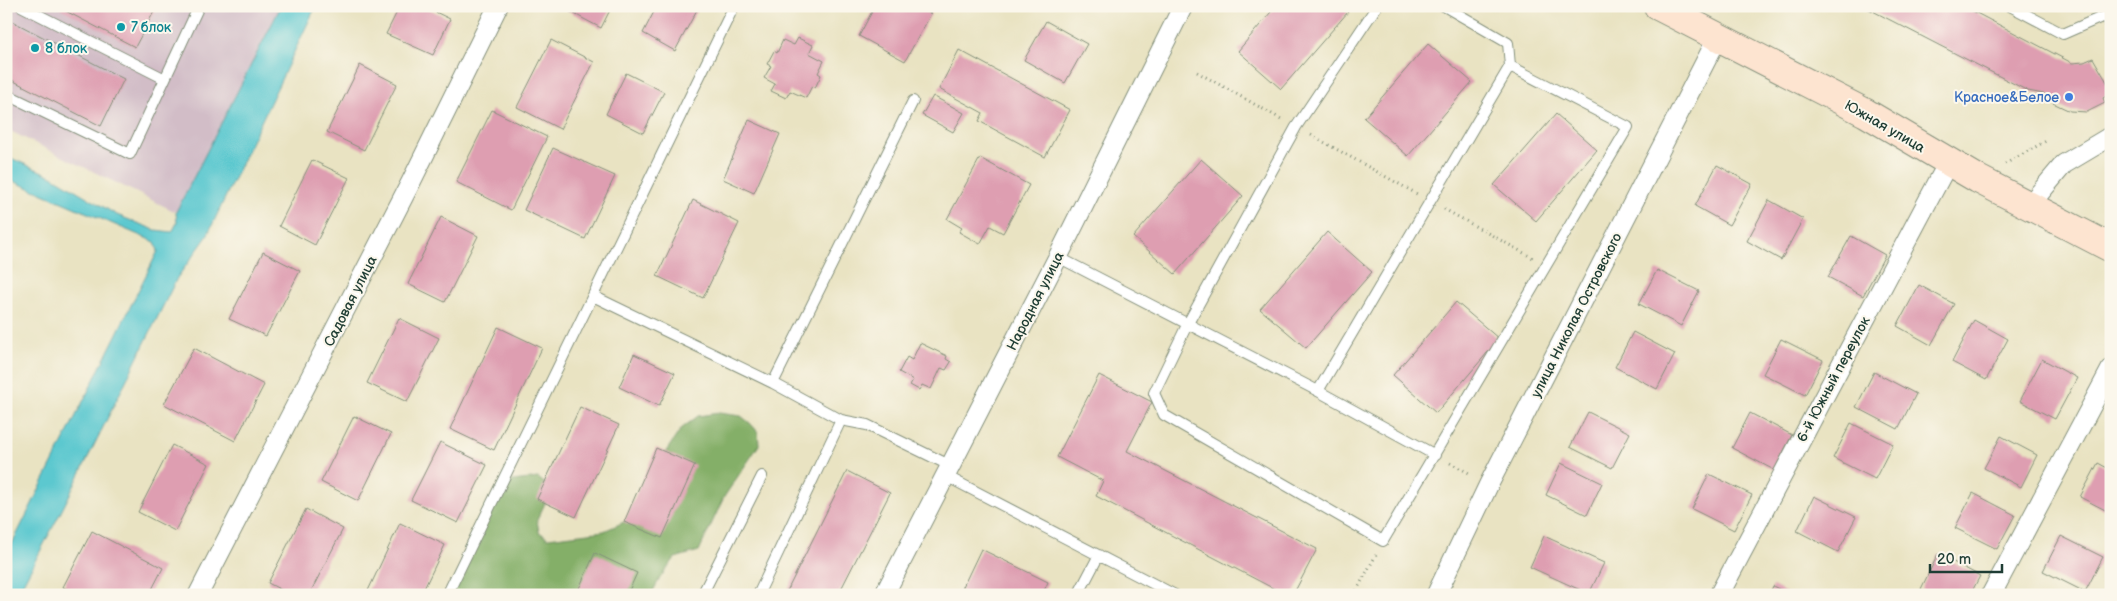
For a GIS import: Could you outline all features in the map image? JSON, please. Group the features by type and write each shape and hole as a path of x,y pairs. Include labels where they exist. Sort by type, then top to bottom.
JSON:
{"street":[{"name":"Садовая улица","path":"198,595 411,182 498,6"},
{"name":"Народная улица","path":"884,595 1058,257 1184,6"},
{"name":"Южная улица","path":"1670,9 1718,37 1866,113 2028,207 2111,248"},
{"name":"улица Николая Островского","path":"1436,595 1489,484 1718,37"},
{"path":"2028,207 2064,164 2111,136"},
{"name":"6-й Южный переулок","path":"1719,595 1948,162"},
{"path":"1991,595 2111,369"}],"lane":[{"path":"21,6 165,79"},
{"path":"6,94 130,154 199,6"},
{"path":"447,595 734,6"},
{"path":"1377,6 1296,127 1187,325 1154,393 1164,415 1383,541 1628,126 1510,66"},
{"path":"1318,391 1510,66 1508,43 1444,6"},
{"path":"2010,6 2063,34 2108,14 2111,27"},
{"path":"773,383 913,101"},
{"path":"1058,257 1318,391 1435,455"},
{"path":"593,296 773,383 841,420 868,425 1099,555 1175,595"},
{"path":"758,595 841,420"},
{"path":"702,595 762,476"},
{"path":"1078,595 1099,555"}],"path":[{"path":"1197,72 1546,266"},
{"path":"1435,455 1489,484"},
{"path":"1354,595 1383,541"}],"shaded area":[{"path":"6,6 281,6 176,212 6,129"}],"green space":[{"path":"719,413 741,416 750,423 758,432 759,445 724,497 699,551 675,558 660,578 651,595 548,595 547,593 450,595 465,570 504,482 538,478 547,485 548,497 537,520 539,532 548,538 604,531 624,522 632,513 663,456 681,429 698,416"}],"water":[{"path":"281,6 316,6 206,238 177,278 63,508 17,595 6,595 6,556 158,251 155,242 6,178 6,159 13,159 52,176 117,215 155,230 172,232 177,223 176,212"}],"building":[{"name":"7 блок","path":"56,6 157,6 135,47"},
{"path":"400,6 423,6 450,19 433,55 386,34"},
{"path":"564,6 612,6 601,28 563,8"},
{"path":"657,6 699,6 675,51 643,33"},
{"path":"875,6 917,6 931,14 905,61 859,36"},
{"path":"1276,6 1341,6 1348,12 1281,89 1238,51"},
{"path":"1863,6 1963,6 2072,63 2084,62 2093,58 2111,89 2111,93 2103,98 2105,103 2087,112 2070,111 2053,103 2054,96 2028,91"},
{"name":"8 блок","path":"6,18 124,79 101,126 6,77"},
{"path":"1046,21 1087,44 1065,83 1024,60"},
{"path":"798,38 813,45 809,53 824,61 818,73 821,75 815,88 812,86 806,98 790,91 786,98 771,91 775,84 764,78 771,66 767,64 774,51 777,53 783,40 794,45"},
{"path":"551,40 594,62 560,129 517,107"},
{"path":"1428,44 1472,82 1408,156 1364,118"},
{"path":"959,50 1070,110 1045,157 979,121 983,113 939,89"},
{"path":"360,65 397,84 364,150 327,132"},
{"path":"626,73 664,92 643,133 606,114"},
{"path":"933,96 964,113 953,132 922,115"},
{"path":"492,110 547,137 511,210 456,182"},
{"path":"1556,114 1597,150 1536,221 1494,185"},
{"path":"749,120 780,134 754,193 723,179"},
{"path":"553,148 615,176 585,239 524,210"},
{"path":"980,158 1029,185 1003,233 990,226 980,244 959,232 962,228 947,219"},
{"path":"1201,159 1243,196 1175,274 1133,237"},
{"path":"312,160 349,178 315,245 279,226"},
{"path":"1717,165 1752,184 1729,225 1695,206"},
{"path":"693,200 739,223 703,298 657,276"},
{"path":"1769,200 1803,219 1781,260 1747,241"},
{"path":"441,217 478,236 445,302 408,284"},
{"path":"1327,232 1372,272 1306,348 1260,309"},
{"path":"1851,236 1885,255 1863,296 1828,277"},
{"path":"263,252 300,271 266,336 229,319"},
{"path":"1657,270 1699,291 1681,326 1639,304"},
{"path":"1919,285 1954,304 1931,345 1897,326"},
{"path":"1456,302 1499,339 1436,413 1393,375"},
{"path":"399,318 439,338 407,402 367,383"},
{"path":"1974,320 2008,339 1986,380 1952,362"},
{"path":"498,327 542,348 494,450 450,429"},
{"path":"1633,332 1675,354 1657,389 1615,367"},
{"path":"1781,339 1823,360 1805,395 1763,374"},
{"path":"920,343 947,356 946,359 951,362 946,370 941,368 931,389 922,385 919,390 910,385 913,380 899,372 907,357 912,360"},
{"path":"194,348 264,385 235,441 164,404"},
{"path":"634,354 675,373 659,406 619,387"},
{"path":"2042,359 2077,378 2055,419 2020,401"},
{"path":"1874,372 1916,394 1898,429 1856,407"},
{"path":"1099,375 1152,402 1127,451 1317,549 1293,595 1286,595 1096,496 1103,481 1057,457"},
{"path":"580,407 619,425 576,517 537,499"},
{"path":"1588,412 1630,433 1612,468 1570,447"},
{"path":"1750,413 1792,435 1774,470 1732,448"},
{"path":"354,416 391,434 358,501 321,482"},
{"path":"1851,423 1893,444 1875,479 1833,458"},
{"path":"2001,436 2037,455 2021,487 1984,468"},
{"path":"440,442 487,465 458,523 411,500"},
{"path":"172,445 209,464 175,531 138,512"},
{"path":"656,448 695,465 662,538 624,522"},
{"path":"1561,463 1602,483 1587,515 1546,495"},
{"path":"2098,463 2111,470 2111,513 2080,497"},
{"path":"847,471 890,493 838,595 785,595"},
{"path":"1709,474 1752,495 1734,530 1692,509"},
{"path":"1973,493 2015,515 1997,549 1955,528"},
{"path":"1814,496 1856,517 1838,552 1797,531"},
{"path":"306,509 343,529 309,595 291,595 268,583"},
{"path":"400,523 445,545 421,595 366,595"},
{"path":"92,531 163,568 149,595 78,595 63,587"},
{"path":"1544,536 1604,563 1589,594 1530,567"},
{"path":"2061,536 2103,557 2085,592 2043,571"},
{"path":"981,549 1048,582 1042,595 959,595"},
{"path":"595,553 637,573 627,595 576,595"},
{"path":"1938,554 1980,576 1970,595 1931,595 1921,589"},
{"path":"1773,586 1790,595 1769,595"}],"place":[{"name":"7 блок","path":"121,27"},
{"name":"8 блок","path":"35,48"},
{"name":"Красное&Белое","path":"2069,97"}]}
